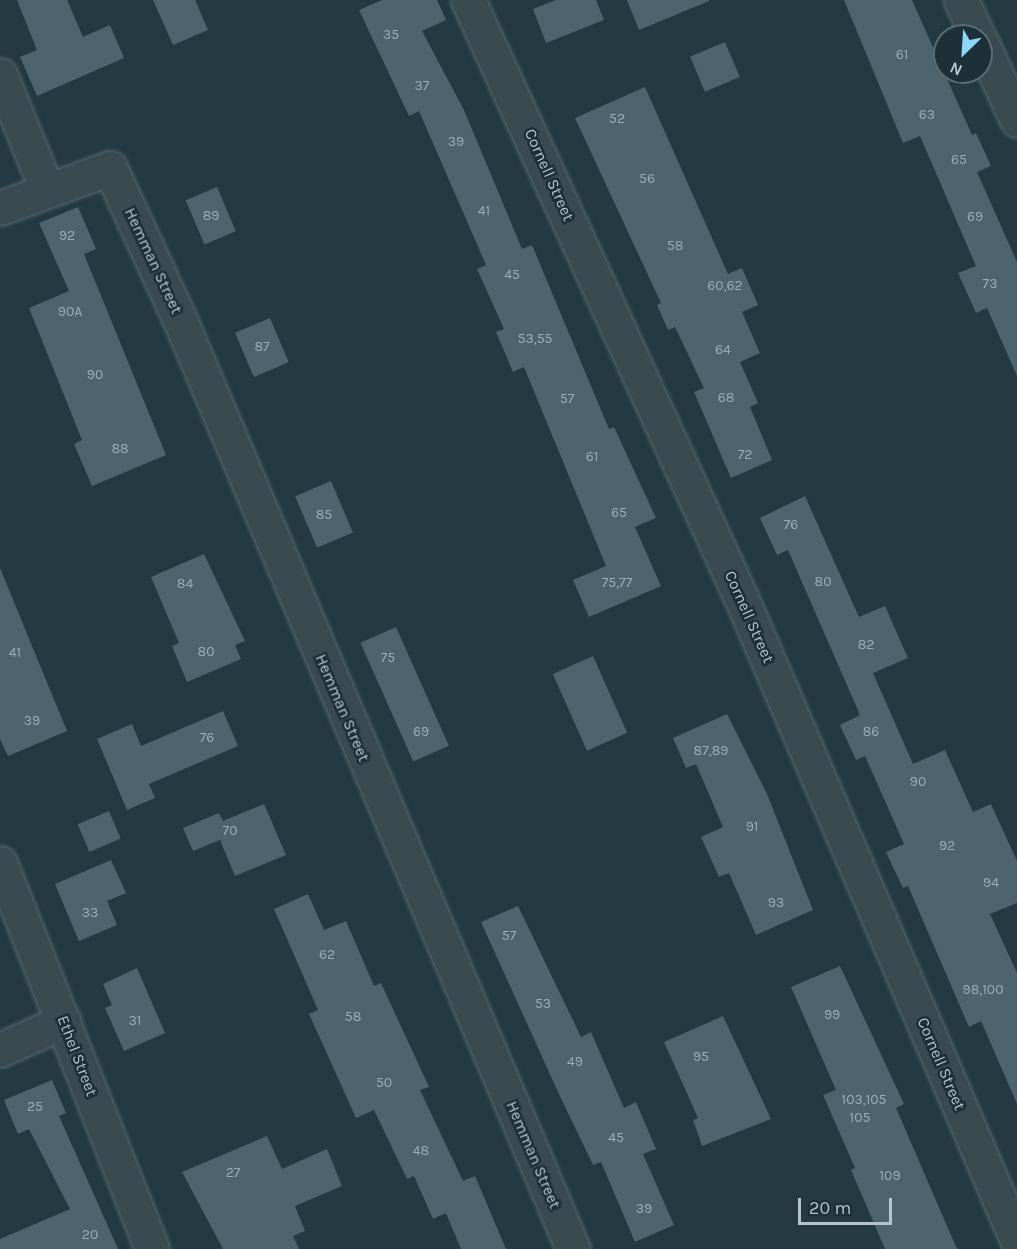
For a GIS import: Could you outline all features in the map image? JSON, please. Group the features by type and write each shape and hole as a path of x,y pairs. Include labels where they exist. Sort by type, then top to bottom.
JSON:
{"street":[{"name":"Cornell Street","path":"468,0 743,602 1017,1240"},
{"path":"962,0 973,24"},
{"path":"993,68 1017,120"},
{"path":"0,75 46,190 0,208"},
{"name":"Hemman Street","path":"46,190 110,168 185,331 573,1249"},
{"name":"Ethel Street","path":"0,863 152,1249"},
{"path":"0,1050 64,1021"}],"building":[{"path":"17,0 67,0 83,37 110,25 124,58 37,96 20,57 37,50"},
{"path":"153,0 195,0 208,30 173,45"},
{"path":"382,0 437,0 446,20 422,31 464,110 522,249 532,245 609,429 614,427 656,518 635,527 661,586 589,617 573,580 606,566 524,367 513,372 496,332 504,329 477,269 486,265 419,111 409,116 359,10"},
{"path":"556,0 596,0 604,20 546,43 533,9"},
{"path":"627,0 709,0 709,1 639,30"},
{"path":"844,0 912,0 933,47 933,84 949,84 972,135 976,133 991,166 977,172 1017,262 1017,376 987,308 976,313 958,273 976,266 920,136 903,143"},
{"path":"725,42 740,77 705,92 690,57"},
{"path":"645,87 728,274 742,268 758,305 742,312 760,353 740,362 758,403 750,407 772,460 731,478 694,392 704,388 675,327 668,330 657,305 661,303 575,118"},
{"path":"217,187 236,231 204,244 186,200"},
{"path":"78,207 96,249 84,254 166,455 92,486 74,444 82,440 29,308 69,291 39,223"},
{"path":"270,318 289,362 254,377 235,333"},
{"path":"331,481 353,533 317,548 295,496"},
{"path":"805,496 859,617 885,606 908,658 873,673 913,764 945,750 973,812 991,804 1017,861 1017,903 990,914 1017,973 1017,1104 981,1021 969,1027 908,886 903,888 886,852 904,844 865,756 856,760 840,725 860,715 788,550 777,555 760,518"},
{"path":"204,554 245,641 235,645 241,659 187,682 172,646 179,643 151,577"},
{"path":"0,568 67,731 8,756 0,739"},
{"path":"396,627 449,746 413,762 360,643"},
{"path":"593,656 627,733 587,751 553,674"},
{"path":"223,711 238,746 149,784 155,798 127,810 97,739 132,724 141,746"},
{"path":"727,714 767,794 813,910 756,935 729,873 719,877 701,837 723,827 696,764 686,768 673,738"},
{"path":"264,804 286,855 235,876 220,840 193,851 183,828 219,813 223,821"},
{"path":"109,811 121,839 89,852 78,824"},
{"path":"111,860 126,893 107,901 117,925 79,941 55,884"},
{"path":"308,894 324,930 346,921 374,986 381,983 429,1087 420,1090 463,1181 475,1176 506,1249 461,1249 446,1213 433,1219 414,1176 407,1179 374,1110 356,1118 309,1014 318,1010 274,909"},
{"path":"518,906 581,1037 591,1032 624,1108 636,1102 656,1149 643,1154 674,1225 635,1242 601,1162 593,1165 481,922"},
{"path":"840,966 904,1104 896,1108 957,1249 885,1249 851,1170 855,1168 823,1095 836,1090 791,987"},
{"path":"137,968 165,1033 124,1051 105,1008 112,1005 103,984"},
{"path":"723,1016 771,1119 702,1146 693,1120 698,1118 664,1042"},
{"path":"52,1080 66,1113 59,1116 118,1249 0,1249 0,1239 70,1209 29,1129 18,1134 4,1100"},
{"path":"267,1136 282,1169 327,1149 342,1186 295,1206 305,1231 293,1236 299,1249 223,1249 182,1172"}]}
